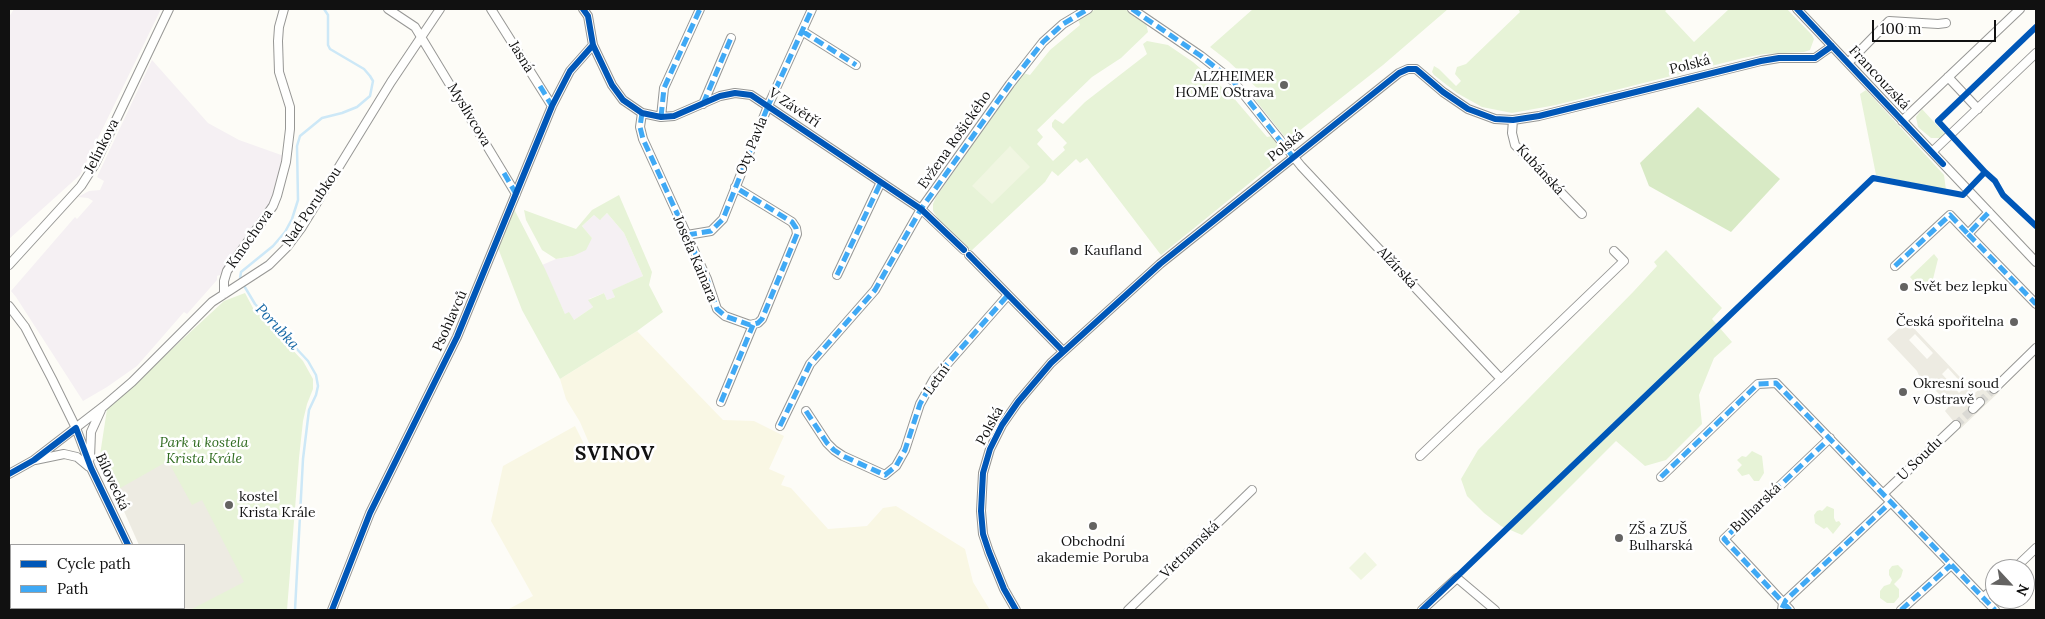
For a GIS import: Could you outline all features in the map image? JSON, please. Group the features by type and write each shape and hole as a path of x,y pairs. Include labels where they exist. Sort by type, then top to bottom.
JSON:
{"street":[{"name":"Jelínkova","path":"9,265 81,186 95,164 169,9"},
{"name":"Kmochova","path":"224,294 224,281 227,271 278,196 286,162 290,129 290,107 279,72 278,41 278,28 284,9"},
{"path":"388,9 415,27 421,36"},
{"name":"Nad Porubkou","path":"34,460 132,382 212,302 269,265 288,247 440,9"},
{"name":"Jasná","path":"491,9 552,106"},
{"name":"V Závětří","path":"583,9 588,16 593,46 612,85 623,100 642,113 661,117 674,116 720,96 735,93 751,95 922,209 1063,351"},
{"path":"661,117 664,88 700,9"},
{"name":"Oty Pavla","path":"687,235 711,231 723,219 768,106 812,9"},
{"name":"Evžena Rošického","path":"780,426 810,364 875,290 922,209 1033,53 1063,24 1088,9"},
{"name":"Alžírská","path":"1132,9 1201,56 1233,81 1293,157 1500,379"},
{"name":"Francouzská","path":"1796,9 2036,262"},
{"path":"1902,121 2020,9"},
{"path":"1848,63 1889,21 1946,23"},
{"path":"802,31 856,65"},
{"name":"Myslivcova","path":"421,36 516,194"},
{"path":"703,104 731,38"},
{"name":"Psohlavců","path":"332,610 370,513 457,337 552,106 570,71 593,46"},
{"name":"Polská","path":"1016,610 998,576 983,534 980,511 983,473 990,449 1010,413 1039,376 1063,351 1160,264 1398,73 1408,69 1420,72 1443,92 1468,109 1495,119 1513,120 1539,116 1761,60 1780,58 1810,60 1820,56 1832,46"},
{"path":"1932,152 2036,53"},
{"path":"1948,77 1978,109"},
{"name":"Josefa Kainara","path":"642,113 640,128 643,139 665,192 687,235 717,309 725,316 753,324"},
{"name":"Kubánská","path":"1513,120 1512,133 1515,144 1582,214"},
{"path":"837,274 881,182"},
{"path":"721,402 753,324 758,324 762,319 797,234 792,222 735,187"},
{"path":"1968,234 1989,212"},
{"path":"1895,266 1950,216 2036,304"},
{"path":"1420,456 1624,262 1614,251"},
{"name":"Letní","path":"806,411 834,450 843,456 886,475 896,466 905,450 920,404 934,379 1008,296"},
{"name":"Bílovecká","path":"9,306 31,337 76,428 91,468 128,544"},
{"path":"1994,389 2036,348"},
{"path":"1661,476 1758,384 1776,383 1995,610"},
{"path":"1973,409 1980,402"},
{"path":"91,468 89,449 91,432 104,406"},
{"name":"U Soudu","path":"1883,494 1956,425"},
{"name":"Bulharská","path":"1790,610 1782,607 1724,539 1830,438"},
{"path":"9,474 34,460 64,454 77,457 91,468"},
{"name":"Vietnamská","path":"1128,610 1252,490"},
{"path":"1782,607 1891,502"},
{"path":"2024,559 2036,548"},
{"path":"1901,610 1951,565"},
{"path":"1422,610 1457,578 1495,610"}],"shaded area":[{"path":"14,9 161,9 80,175 9,239 9,17"},
{"path":"152,60 208,123 239,140 284,156 272,201 222,274 217,276 217,280 187,314 184,312 137,366 83,401 11,291 75,217 77,219 93,201 88,198 78,197 89,191 100,190 104,181 97,177"},
{"path":"607,213 624,233 643,276 613,290 615,297 607,300 604,293 589,299 593,307 574,320 565,314 542,265 556,259 573,256 592,238 582,226 594,215 601,219"},
{"path":"1907,321 1975,393 1987,382 1998,393 1960,429 1945,411 1950,405 1928,383 1920,378 1917,371 1887,339","holes":["1915,334 1933,353 1927,359 1909,340","1948,368 1965,387 1959,393 1942,374"]},
{"path":"637,331 723,420 754,421 784,436 769,469 785,476 781,485 791,488 828,529 867,526 883,508 896,506 965,549 973,582 990,610 507,610 533,596 491,521 503,466 575,426 593,462 595,457 580,422 566,399 560,379"},
{"path":"168,461 192,505 202,500 244,582 190,610 171,610 185,609 185,544 139,544 115,491"}],"green space":[{"path":"1096,9 1125,9 1146,23 1148,32 1121,58 1092,77 1037,130 1043,137 1037,144 1053,161 1065,150 1063,147 1067,143 1052,127 1055,119 1063,124 1085,102 1147,54 1143,44 1147,41 1168,45 1193,62 1232,96 1267,137 1272,136 1277,143 1279,147 1272,162 1273,164 1161,255 1087,158 1080,163 1076,159 1058,176 1052,171 1045,182 971,251 938,219 933,211 936,197 1023,73 1030,75 1050,50 1080,25 1078,19"},
{"path":"1253,9 1448,9 1383,65 1294,135 1298,140 1288,140 1253,97 1259,90 1210,47"},
{"path":"1518,9 1668,9 1665,11 1694,42 1729,9 1787,9 1814,39 1810,50 1804,52 1764,54 1743,58 1556,105 1512,113 1482,107 1457,93 1434,75 1432,72 1434,66 1456,86 1461,81 1455,74 1457,67 1466,64 1520,12"},
{"path":"1866,90 1944,175 1946,190 1876,175 1860,94"},
{"path":"1698,107 1780,179 1731,232 1649,186 1640,163"},
{"path":"1922,109 1945,134 1941,138 1931,138 1918,127 1916,117"},
{"path":"1010,146 1030,167 992,204 972,186"},
{"path":"619,195 652,272 649,285 663,312 637,331 560,379 522,310 498,248 514,209 545,269 565,314 569,312 574,320 593,307 588,300 604,293 607,300 615,297 612,290 643,276 624,233 607,213 600,220 594,215 582,226 592,238 586,250 573,256 556,259 542,250 526,220 524,210 576,229 592,210"},
{"path":"1666,250 1722,308 1712,319 1732,342 1714,358 1699,395 1702,424 1666,460 1645,466 1616,441 1522,535 1501,526 1467,496 1461,479 1478,450 1634,291 1657,266 1654,262"},
{"path":"1934,254 1938,259 1931,287 1920,289 1910,277"},
{"name":"Park u kostela Krista Krále","path":"245,293 253,308 303,361 313,379 313,389 303,421 287,610 169,610 185,609 185,544 140,544 100,455 107,409 224,301"},
{"path":"1752,451 1762,456 1764,473 1759,481 1754,481 1749,474 1742,476 1737,470 1742,465 1737,460 1742,456 1746,457"},
{"path":"1827,506 1834,509 1834,518 1836,522 1839,521 1841,524 1833,534 1827,527 1824,529 1815,523 1814,515 1817,511 1822,511"},
{"path":"1365,552 1377,565 1361,580 1349,568"},
{"path":"1898,565 1903,570 1901,577 1894,584 1899,589 1899,597 1894,603 1887,603 1880,598 1880,591 1884,586 1890,584 1892,580 1889,570 1892,566"}],"waterway":[{"name":"Porubka","path":"295,610 303,459 309,410 318,386 316,375 308,361 255,304 240,279 241,272 273,246 285,232 292,219 298,200 297,146 300,136 322,118 357,107 370,96 373,81 370,76 364,69 330,49 328,45 328,15 324,9"}],"tunnel":[{"path":"1980,402 1994,389"},
{"path":"1956,425 1973,409"}],"marked path":[{"path":"661,117 664,88 700,9"},
{"path":"687,235 711,231 723,219 768,106 812,9"},
{"path":"780,426 810,364 875,290 921,209 1010,84 1043,42 1063,24 1088,9"},
{"path":"1132,9 1201,56 1233,81 1293,157"},
{"path":"802,31 856,65"},
{"path":"703,104 731,38"},
{"path":"540,86 552,106"},
{"path":"642,113 640,127 643,139 707,279 717,309 725,316 750,325 758,323 762,319 797,234 792,222 735,187"},
{"path":"504,173 516,194"},
{"path":"837,275 881,182"},
{"path":"1895,266 1950,215 1968,234 1989,212"},
{"path":"1968,234 2036,304"},
{"path":"806,411 827,443 834,450 885,475 896,466 905,450 920,404 934,379 1008,295"},
{"path":"721,402 753,325"},
{"path":"1661,477 1758,384 1776,383 1995,610"},
{"path":"1790,610 1724,539 1830,438"},
{"path":"1782,608 1786,600 1891,502"},
{"path":"1901,610 1951,565"}],"cycle path":[{"path":"583,9 588,16 593,45 612,85 623,100 642,113 661,117 674,116 720,96 735,93 751,95 921,209 964,250"},
{"path":"1797,9 1943,164"},
{"path":"1422,610 1873,178 1963,195 1985,172 1938,121 2036,27"},
{"path":"332,610 370,513 457,337 552,106 570,71 593,45"},
{"path":"1016,610 1004,589 989,552 983,534 981,511 983,473 990,449 1002,425 1018,402 1051,363 1160,264 1399,73 1408,69 1416,69 1443,92 1468,109 1495,119 1513,120 1539,116 1761,61 1779,58 1815,58 1832,46"},
{"path":"1985,172 1995,181 2003,195 2036,226"},
{"path":"969,255 1063,351"},
{"path":"9,474 34,460 76,428 91,468 128,544"}],"place":[{"name":"ALZHEIMER HOME OStrava","path":"1284,85"},
{"name":"Kaufland","path":"1074,251"},
{"name":"Svět bez lepku","path":"1904,287"},
{"name":"Česká spořitelna","path":"2014,322"},
{"name":"Okresní soud v Ostravě","path":"1903,392"},
{"name":"kostel Krista Krále","path":"229,505"},
{"name":"Obchodní akademie Poruba","path":"1093,526"},
{"name":"ZŠ a ZUŠ Bulharská","path":"1619,538"}],"district":[{"name":"SVINOV","path":"615,455"}]}
